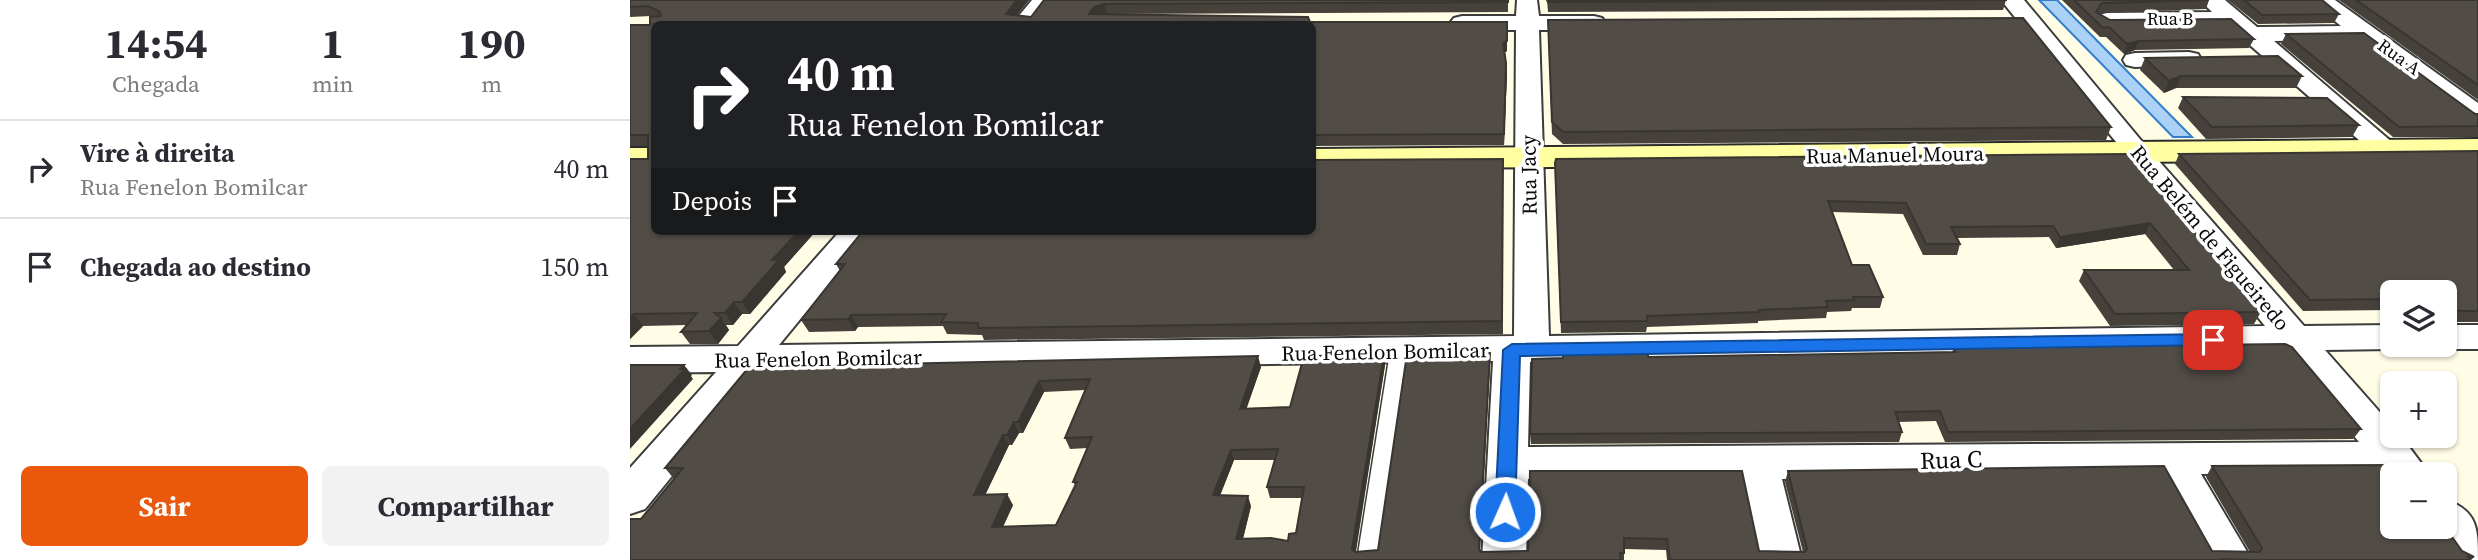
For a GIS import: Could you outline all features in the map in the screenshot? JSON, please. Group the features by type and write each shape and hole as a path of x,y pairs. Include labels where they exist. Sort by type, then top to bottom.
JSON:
{"street":[{"path":"1026,21 1044,0"},
{"path":"2211,0 2386,149"},
{"name":"Rua A","path":"2320,0 2478,115"},
{"path":"1443,23 1527,11 1611,22"},
{"name":"Rua Jacy","path":"1504,560 1507,463 1522,350 1529,159 1527,11"},
{"name":"Rua Belém de Figueiredo","path":"2013,14 2134,150 2400,462"},
{"name":"Rua B","path":"2107,20 2366,33"},
{"path":"2239,59 2278,58"},
{"path":"2135,60 2213,59"},
{"path":"2285,99 2326,99"},
{"name":"Rua Manuel Moura","path":"1316,159 2478,149"},
{"path":"630,158 651,158"},
{"path":"630,497 854,235"},
{"name":"Rua Fenelon Bomilcar","path":"630,360 744,361 2380,337"},
{"path":"2457,337 2478,337"},
{"path":"2170,457 2230,560"},
{"name":"Rua C","path":"1507,463 1759,465 2170,457 2380,464"},
{"path":"1759,465 1780,560"},
{"path":"2457,532 2478,558"}],"lane":[{"path":"1367,560 1399,352"}],"water":[{"path":"2039,0 2057,0 2192,137 2173,137"}],"building":[{"path":"630,0 1017,0 1006,14 1031,17 1044,0 1508,0 1104,4 1094,7 1089,14 1308,17 1310,21 651,21 651,235 795,235 772,260 779,260 742,302 734,302 725,313 715,313 721,318 709,331 681,332 697,313 634,314 630,317 630,159 648,159 648,135 630,135 630,25 650,25 650,17 661,16 660,12 648,6 630,7"},
{"path":"1547,0 2007,0 1548,2"},
{"path":"2074,0 2209,0 2102,3 2096,12 2110,20 2231,19 2254,39 2139,41 2127,44 2109,27 2103,28"},
{"path":"2244,0 2322,0 2339,14 2262,15"},
{"path":"2356,0 2478,0 2478,85"},
{"path":"2023,18 2111,127 1563,132 1552,122 1548,20"},
{"path":"1316,22 1507,22 1507,41 1503,43 1506,63 1504,134 1316,135"},
{"path":"2364,33 2478,114 2478,126 2399,127 2286,34"},
{"path":"2278,56 2302,76 2181,76 2169,81 2145,58"},
{"path":"2183,97 2327,98 2359,125 2212,127"},
{"path":"2478,151 2478,311 2457,310 2457,280 2380,280 2380,299 2310,300 2179,154"},
{"path":"2130,154 2261,312 2115,314 2084,270 2189,270 2150,223 2060,237 2053,226 1951,227 1960,244 1926,244 1906,203 1828,201 1852,265 1869,265 1883,297 1853,297 1854,300 1826,301 1828,307 1647,316 1647,321 1561,322 1556,159"},
{"path":"1503,159 1502,321 978,328 978,323 941,322 946,314 851,315 848,319 801,320 845,264 836,264 860,235 1316,235 1316,160"},
{"path":"2285,344 2292,347 2361,429 1948,432 1940,411 1895,412 1902,432 1530,434 1532,359 1563,358 1563,353 1648,352 1648,357 1956,352 1954,348"},
{"path":"1490,353 1479,549 1481,552 1528,551 1530,471 1742,471 1759,551 1805,552 1807,549 1788,471 2164,466 2212,551 2260,552 2262,548 2212,466 2380,465 2380,539 2454,539 2462,551 2474,557 2468,557 2470,560 1670,560 1667,539 1624,538 1621,560 630,560 630,519 641,519 683,468 665,468 749,367 1258,356 1240,409 1290,407 1304,356 1384,355 1352,549 1355,552 1378,550 1407,354","holes":["1090,379 1065,438 1092,437 1073,482 1077,482 1056,525 992,527 1007,494 974,495 1003,435 1007,435 1014,422 1018,422 1039,381","1278,449 1267,487 1304,487 1296,533 1289,534 1288,541 1271,538 1236,539 1248,496 1213,495 1231,450"]},
{"path":"630,365 684,365 680,369 685,369 630,429"}],"route":[{"path":"1505,512 1512,350 2213,340"}]}
